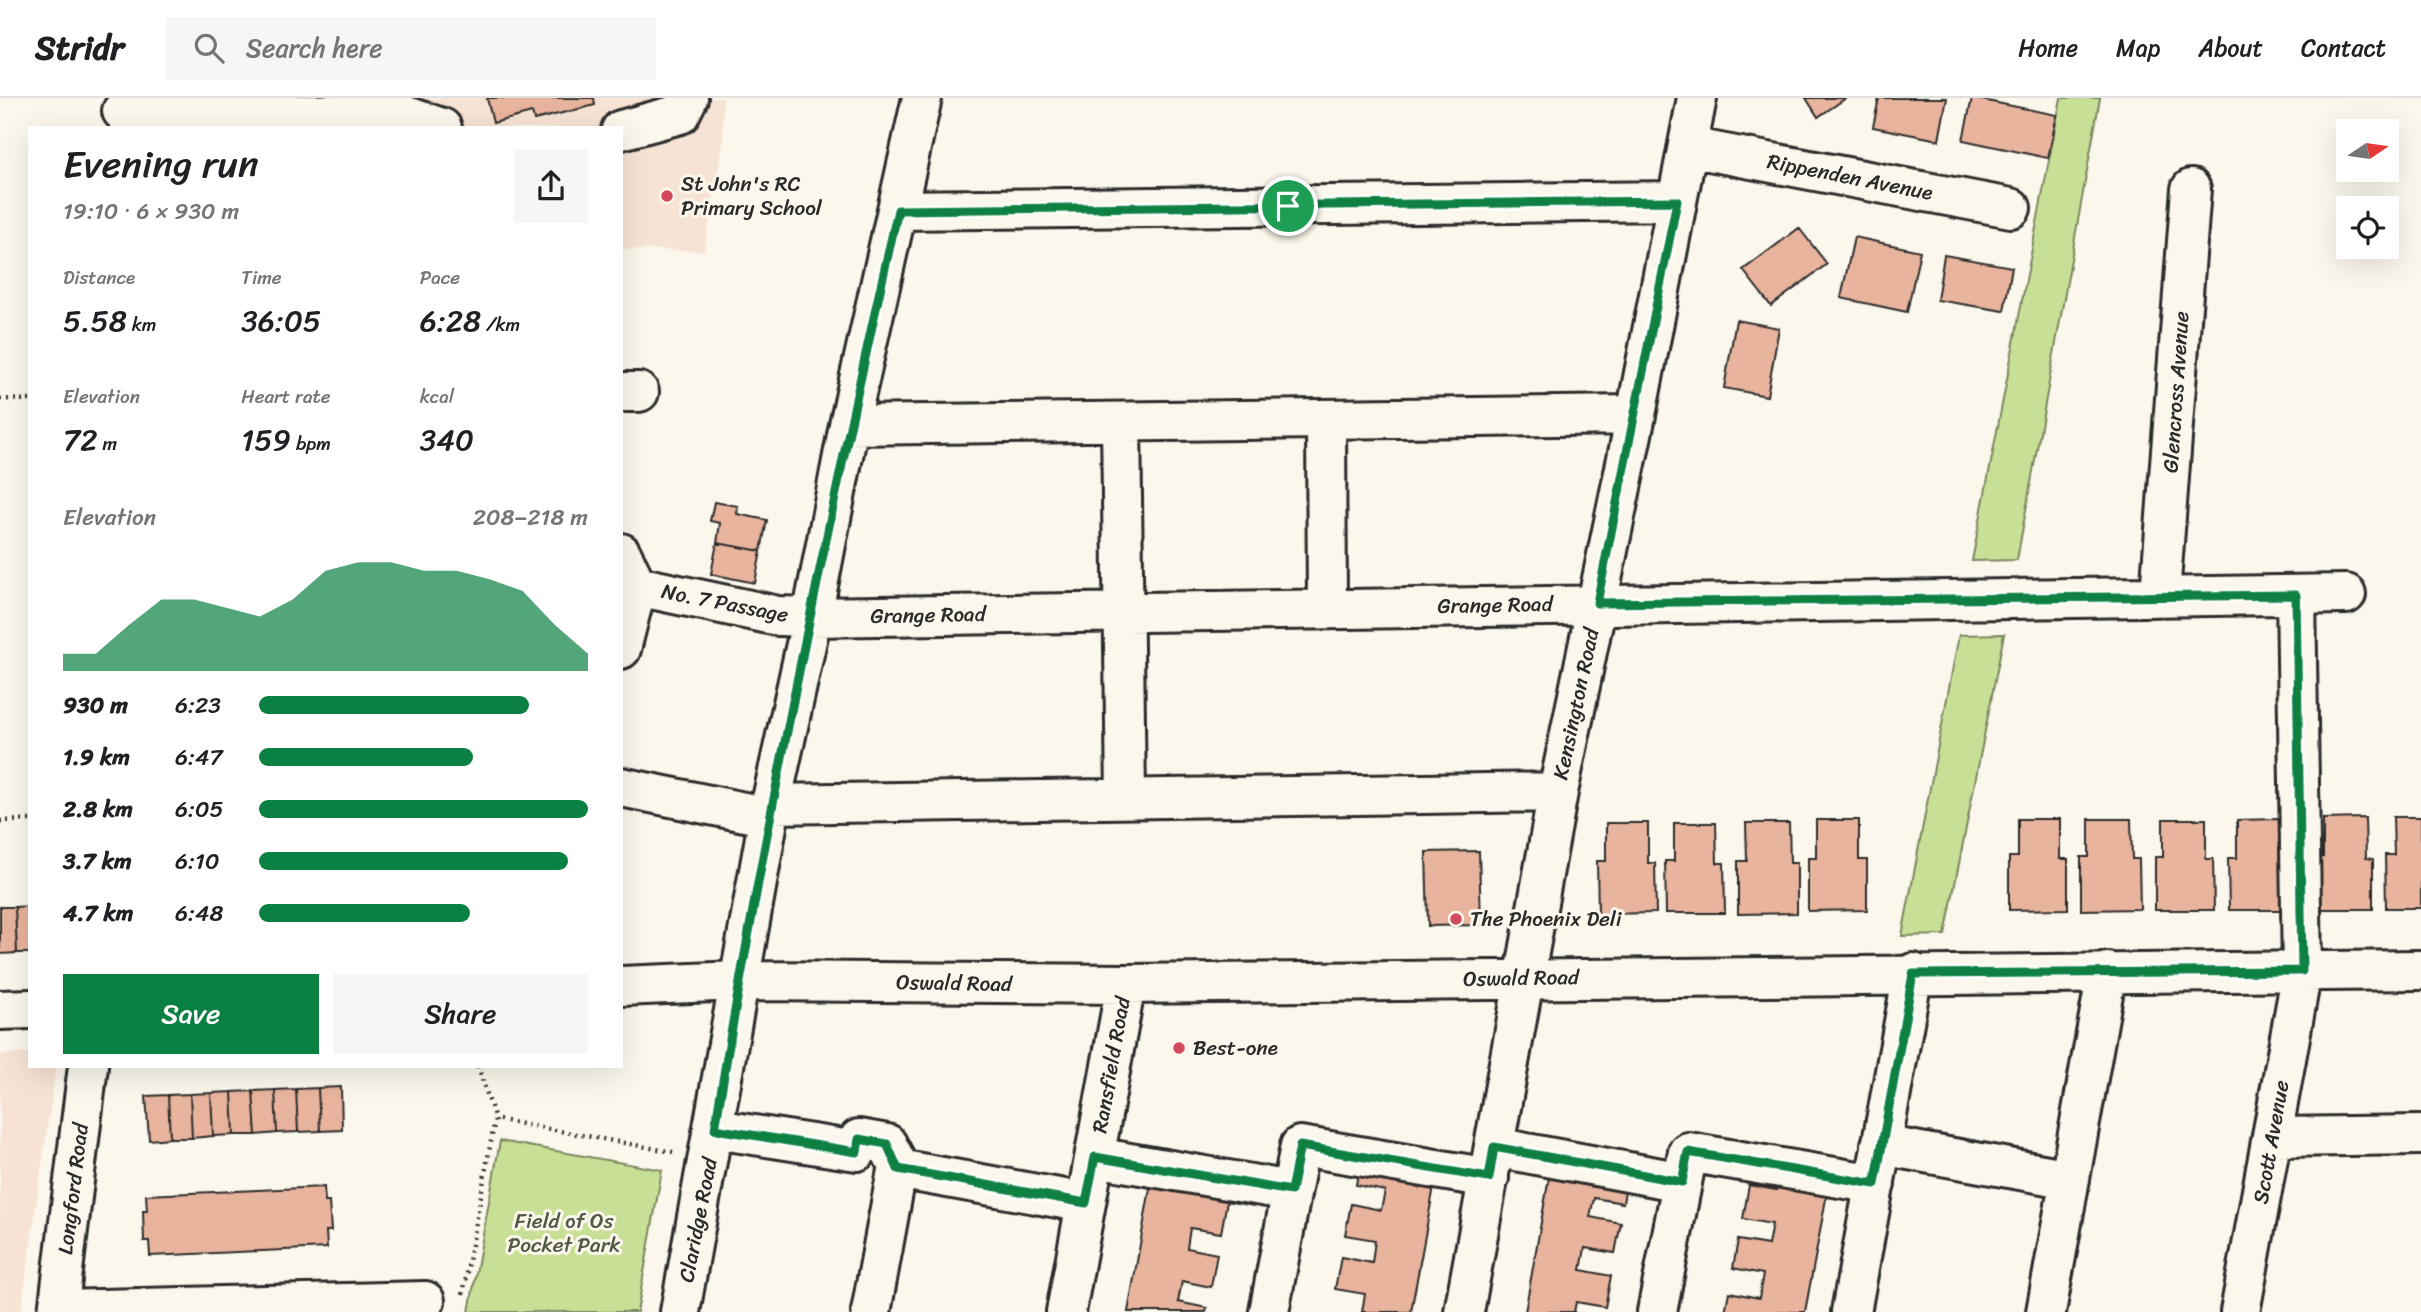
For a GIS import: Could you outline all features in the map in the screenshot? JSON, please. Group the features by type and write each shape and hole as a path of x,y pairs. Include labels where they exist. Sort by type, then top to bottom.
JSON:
{"street":[{"path":"623,129 680,114 688,98"},
{"name":"Claridge Road","path":"680,1312 770,810 812,617 849,425 922,98"},
{"name":"Kensington Road","path":"1464,1312 1558,792 1636,415 1697,98"},
{"path":"122,112 305,106 383,112 414,117 437,126"},
{"name":"Rippenden Avenue","path":"1688,147 2011,208"},
{"name":"Glencross Avenue","path":"2160,595 2191,189"},
{"path":"898,210 1677,201"},
{"path":"849,425 1636,415"},
{"path":"1326,419 1327,607"},
{"path":"1121,422 1126,798"},
{"name":"No. 7 Passage","path":"623,624 627,574 778,616 812,617"},
{"name":"Grange Road","path":"812,617 1327,607 2346,594"},
{"name":"Scott Avenue","path":"2241,1312 2302,971 2296,595"},
{"path":"623,787 770,810 1126,798 1558,792"},
{"name":"Oswald Road","path":"623,986 739,981 1126,984 2421,970"},
{"path":"2046,1312 2107,972"},
{"path":"1851,1312 1913,974"},
{"name":"Ransfield Road","path":"1066,1312 1126,984"},
{"path":"0,1010 28,1009"},
{"name":"Longford Road","path":"59,1311 88,1068"},
{"path":"2273,1137 2421,1135"},
{"path":"712,1144 857,1152 859,1139 887,1144 898,1169 871,1312"},
{"path":"1881,1145 2070,1179"},
{"path":"1269,1312 1300,1146 1682,1182"},
{"path":"1657,1312 1688,1152 1875,1184"},
{"path":"1095,1157 1291,1191"},
{"path":"898,1169 1086,1203"},
{"path":"59,1311 443,1301"}],"path":[{"path":"0,399 28,400"},
{"path":"0,821 28,820"},
{"path":"443,1301 495,1119 479,1068"},
{"path":"495,1119 712,1144"}],"shaded area":[{"name":"St John's RC Primary School","path":"374,98 723,98 723,142 704,251 623,249 623,126 373,126"},
{"path":"28,1053 28,1068 56,1068 21,1312 0,1312 0,1054"}],"green space":[{"path":"2061,98 2100,98 2017,560 1972,561"},
{"path":"2004,634 1945,935 1902,936 1959,635"},
{"name":"Field of Os Pocket Park","path":"500,1141 662,1170 637,1312 469,1312"}],"building":[{"path":"487,98 594,98 595,105 534,120 532,113 493,123"},
{"path":"1806,98 1846,98 1818,117"},
{"path":"1879,98 1947,98 1939,140 1873,127"},
{"path":"1972,98 2057,115 2048,158 1963,140"},
{"path":"1799,228 1827,264 1771,306 1743,270"},
{"path":"1854,237 1920,251 1907,312 1841,298"},
{"path":"1944,255 2012,267 2004,311 1937,300"},
{"path":"1736,320 1779,328 1767,396 1724,388"},
{"path":"714,502 738,506 737,514 767,520 761,551 717,543 720,523 710,521"},
{"path":"717,543 761,551 755,583 711,574"},
{"path":"2393,817 2421,817 2421,908 2386,908 2385,855 2394,855"},
{"path":"2365,818 2366,858 2373,859 2373,909 2315,909 2314,857 2323,857 2323,819"},
{"path":"2018,819 2060,819 2060,859 2068,859 2068,909 2009,910 2009,857 2018,857"},
{"path":"2089,819 2131,819 2132,859 2139,859 2140,909 2081,910 2081,857 2089,857"},
{"path":"2163,819 2206,819 2206,859 2213,859 2214,910 2155,910 2155,857 2163,857"},
{"path":"2280,819 2280,859 2287,859 2288,910 2229,910 2228,858 2237,858 2237,820"},
{"path":"1816,820 1859,820 1859,860 1867,860 1867,910 1808,911 1808,858 1816,858"},
{"path":"1606,823 1648,823 1648,863 1655,863 1656,913 1598,914 1597,861 1606,861"},
{"path":"1674,823 1716,823 1717,863 1724,863 1725,913 1666,913 1665,861 1674,861"},
{"path":"1746,823 1789,823 1790,863 1797,863 1797,913 1738,914 1738,861 1747,861"},
{"name":"The Phoenix Deli","path":"1479,851 1481,925 1428,926 1426,852"},
{"path":"28,906 28,953 17,953 15,907"},
{"path":"0,907 15,907 17,953 0,954"},
{"path":"341,1087 342,1130 320,1131 318,1088"},
{"path":"318,1088 320,1131 298,1132 296,1089"},
{"path":"296,1089 298,1132 277,1133 275,1090"},
{"path":"275,1090 277,1133 256,1135 253,1091"},
{"path":"253,1091 256,1135 234,1135 232,1092"},
{"path":"232,1092 234,1135 213,1136 211,1093"},
{"path":"211,1093 213,1136 192,1138 190,1094"},
{"path":"190,1094 192,1138 170,1138 168,1095"},
{"path":"168,1095 170,1138 149,1140 146,1096"},
{"path":"1359,1167 1435,1181 1411,1312 1362,1312 1365,1294 1335,1289 1341,1257 1372,1263 1375,1240 1345,1235 1351,1204 1381,1210 1385,1191 1356,1185"},
{"path":"1550,1172 1626,1185 1623,1203 1594,1198 1590,1217 1621,1223 1615,1253 1585,1248 1581,1270 1611,1276 1605,1307 1576,1302 1574,1312 1525,1312"},
{"path":"1152,1177 1198,1185 1196,1195 1227,1201 1221,1233 1190,1228 1187,1248 1217,1254 1211,1287 1182,1281 1178,1302 1207,1308 1206,1312 1128,1312"},
{"path":"1778,1179 1828,1188 1805,1312 1725,1312 1729,1292 1759,1298 1763,1274 1733,1268 1738,1240 1768,1245 1772,1224 1743,1219 1749,1185 1776,1190"},
{"path":"324,1187 325,1202 329,1202 331,1231 326,1231 327,1248 150,1256 149,1241 144,1241 143,1211 147,1211 146,1195"}],"place":[{"name":"St John's RC Primary School","path":"667,196"},
{"name":"The Phoenix Deli","path":"1456,919"},
{"name":"Best-one","path":"1179,1048"}],"route":[{"path":"1677,201 1597,603 2296,595 2302,971 1913,974 1875,1184 1688,1152 1682,1182 1494,1147 1489,1178 1300,1146 1291,1191 1095,1157 1086,1203 898,1169 887,1144 859,1139 857,1152 715,1129 771,804 812,617 849,425 898,210 1288,206 1677,201"}]}
